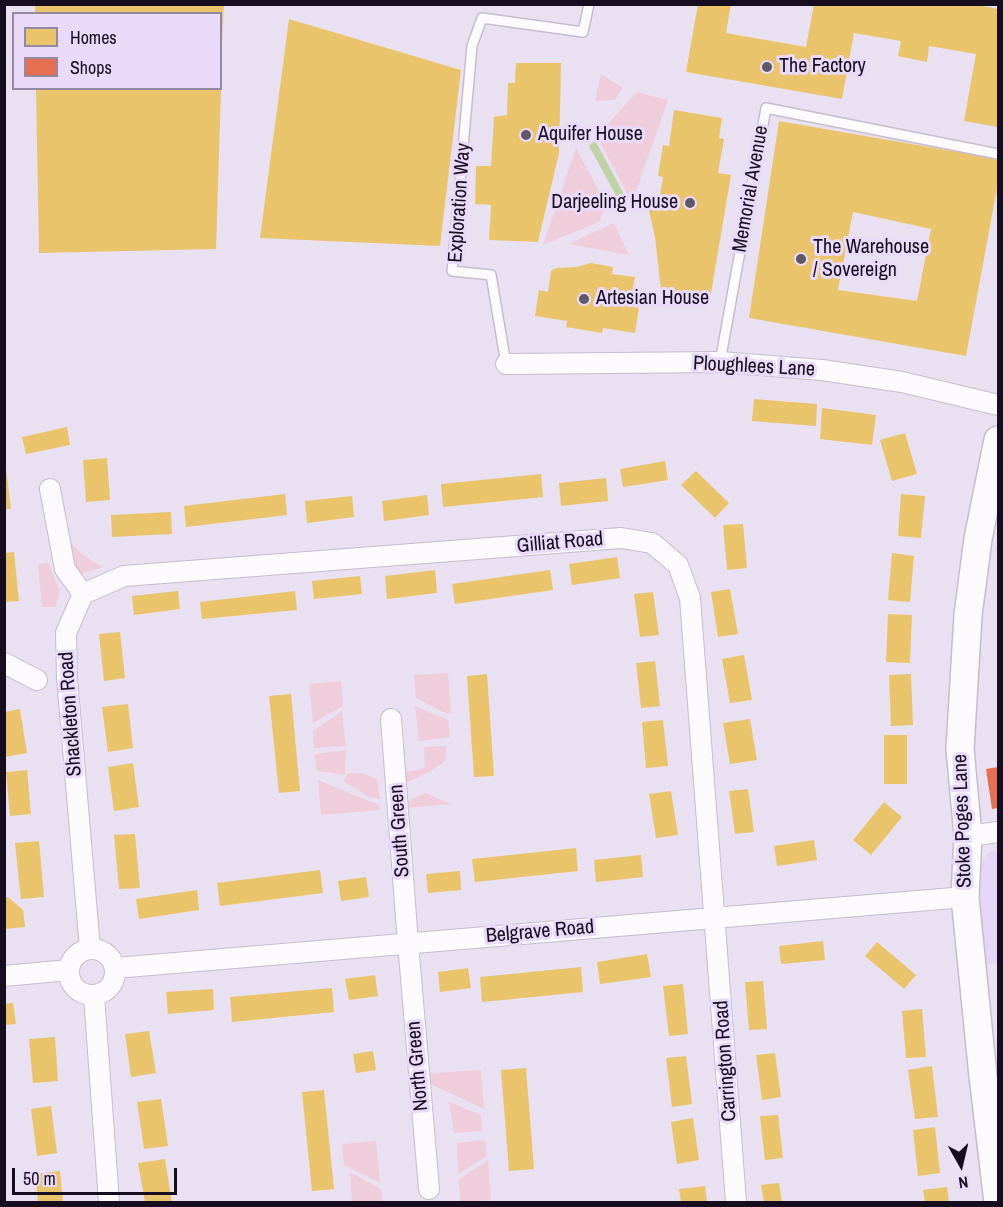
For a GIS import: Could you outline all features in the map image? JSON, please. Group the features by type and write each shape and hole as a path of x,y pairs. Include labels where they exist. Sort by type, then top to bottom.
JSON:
{"street":[{"name":"Ploughlees Lane","path":"506,364 720,363 822,370 902,382 999,405"},
{"name":"Stoke Poges Lane","path":"998,1203 991,1075 965,897 968,836 960,749 968,615 978,539 994,481 999,440"},
{"path":"50,489 65,569 83,594"},
{"name":"Gilliat Road","path":"83,594 124,576 621,538 652,543 678,565 690,598 716,919"},
{"name":"Shackleton Road","path":"83,594 66,633 68,690 90,949"},
{"path":"4,663 38,680"},
{"name":"South Green","path":"391,719 408,943"},
{"path":"968,836 999,832"},
{"name":"Belgrave Road","path":"115,969 965,897"},
{"name":"Carrington Road","path":"716,919 736,1203"},
{"name":"North Green","path":"408,943 429,1189"},
{"path":"90,949 104,952 113,962 115,969 115,976 108,990 94,996 78,992 69,978 73,958 84,950 90,949"},
{"path":"4,976 69,970"},
{"path":"94,996 109,1203"}],"lane":[{"name":"Exploration Way","path":"506,364 491,275 452,271 472,46 482,18 583,32 589,4"},
{"name":"Memorial Avenue","path":"720,363 766,108 999,154"}],"shaded area":[{"path":"601,74 623,88 615,100 595,101"},
{"path":"637,92 668,100 632,203 597,136"},
{"path":"595,140 626,198 619,201 589,146"},
{"path":"576,148 606,204 599,222 543,245"},
{"path":"614,223 629,255 568,244"},
{"path":"63,530 80,552 103,567 74,576"},
{"path":"48,562 60,592 55,607 42,607 38,565"},
{"path":"448,673 451,713 447,714 416,698 414,675"},
{"path":"341,681 343,706 313,723 309,684"},
{"path":"415,706 448,720 450,737 419,741"},
{"path":"342,711 346,746 314,748 313,731"},
{"path":"446,746 445,761 431,771 395,788 398,774 425,768 424,747"},
{"path":"346,750 345,775 317,771 314,754"},
{"path":"349,773 363,773 377,779 380,799 369,797 343,781"},
{"path":"318,780 379,805 380,810 321,815"},
{"path":"425,793 451,804 398,809 399,805"},
{"path":"998,850 998,963 984,965 976,869 989,852"},
{"path":"481,1070 484,1109 422,1080 420,1074"},
{"path":"449,1102 481,1115 482,1131 454,1133"},
{"path":"485,1140 487,1156 458,1174 457,1143"},
{"path":"376,1141 380,1183 344,1165 342,1144"},
{"path":"488,1160 491,1200 461,1202 458,1180"},
{"path":"350,1172 381,1189 383,1202 352,1202"}],"building: Homes":[{"path":"35,4 224,4 222,42 222,12 35,12"},
{"name":"The Factory","path":"698,4 731,4 726,33 806,47 814,4 972,4 998,9 998,127 964,121 976,54 929,46 927,62 898,56 901,41 854,33 842,99 686,72"},
{"path":"289,19 461,70 440,246 260,238"},
{"name":"Aquifer House","path":"516,63 561,63 559,153 538,242 489,240 491,205 475,204 476,166 491,166 494,117 507,115 508,83 515,83"},
{"path":"36,90 221,90 216,249 39,253"},
{"name":"Darjeeling House","path":"674,110 722,118 719,138 724,139 718,173 731,175 710,299 661,290 655,237 648,206 659,200 663,177 658,176 663,145 669,146"},
{"name":"The Warehouse / Sovereign","path":"779,121 998,159 998,183 966,356 749,318","holes":["853,212 931,229 917,301 838,290"]},
{"name":"Artesian House","path":"591,263 613,267 612,274 635,277 630,306 639,308 635,333 603,328 602,333 566,327 567,321 535,316 539,290 548,292 551,271 556,268 577,267"},
{"path":"754,399 817,404 816,426 752,421"},
{"path":"822,408 876,415 872,445 820,439"},
{"path":"67,427 70,445 26,454 22,437"},
{"path":"905,433 917,474 892,481 880,440"},
{"path":"107,458 110,500 86,502 83,460"},
{"path":"665,461 668,480 623,487 620,469"},
{"path":"6,468 11,509 4,509 4,469"},
{"path":"696,471 729,503 715,518 681,485"},
{"path":"541,474 543,497 443,507 441,484"},
{"path":"606,478 608,501 561,506 559,483"},
{"path":"285,494 287,515 186,527 184,506"},
{"path":"901,494 925,496 921,538 898,536"},
{"path":"427,495 429,515 384,521 382,501"},
{"path":"352,496 354,517 307,523 305,501"},
{"path":"171,512 172,534 112,537 111,515"},
{"path":"743,524 747,568 727,570 723,525"},
{"path":"14,552 19,601 4,602 4,553"},
{"path":"892,553 914,556 910,602 888,600"},
{"path":"617,557 620,578 572,585 569,564"},
{"path":"435,570 437,593 387,599 385,576"},
{"path":"550,570 553,590 455,604 452,584"},
{"path":"360,576 362,594 314,599 312,581"},
{"path":"730,589 738,634 718,637 711,592"},
{"path":"178,591 180,609 134,615 132,596"},
{"path":"295,591 297,610 202,619 200,602"},
{"path":"653,592 659,635 640,637 634,594"},
{"path":"888,614 912,615 910,663 886,662"},
{"path":"120,632 125,678 104,681 99,634"},
{"path":"744,655 752,700 730,703 722,659"},
{"path":"655,661 660,706 641,708 636,663"},
{"path":"487,674 494,776 474,777 467,676"},
{"path":"911,674 913,725 891,726 889,675"},
{"path":"291,694 300,791 279,793 269,696"},
{"path":"128,704 133,748 108,752 102,707"},
{"path":"20,709 27,753 5,757 5,712"},
{"path":"750,719 757,760 730,764 723,723"},
{"path":"663,720 668,766 646,768 642,722"},
{"path":"884,735 907,735 907,784 884,784"},
{"path":"133,763 139,807 114,811 108,767"},
{"path":"27,770 31,814 10,816 6,772"},
{"path":"748,789 754,832 735,834 729,791"},
{"path":"671,791 678,835 656,838 649,794"},
{"path":"884,802 902,817 871,855 853,840"},
{"path":"135,834 140,888 119,889 114,835"},
{"path":"814,840 817,860 777,866 774,846"},
{"path":"39,841 44,897 21,899 15,843"},
{"path":"576,848 578,871 475,882 472,859"},
{"path":"641,855 643,877 596,882 594,860"},
{"path":"320,870 323,893 220,906 217,883"},
{"path":"460,871 461,890 428,893 426,874"},
{"path":"366,877 369,897 341,901 338,881"},
{"path":"197,890 199,910 139,919 136,899"},
{"path":"8,897 23,910 25,927 4,929 4,898"},
{"path":"823,941 825,960 781,964 779,946"},
{"path":"877,942 916,975 904,989 865,956"},
{"path":"647,954 651,977 600,984 597,962"},
{"path":"581,967 583,992 482,1002 480,977"},
{"path":"468,968 471,988 440,992 438,972"},
{"path":"375,975 378,996 349,1000 345,979"},
{"path":"763,981 767,1029 749,1030 745,982"},
{"path":"683,984 688,1034 669,1036 663,986"},
{"path":"332,988 334,1012 232,1022 230,997"},
{"path":"213,989 214,1010 168,1014 166,992"},
{"path":"13,1003 16,1024 4,1025 4,1004"},
{"path":"922,1009 926,1057 906,1058 902,1011"},
{"path":"149,1031 156,1073 131,1077 125,1034"},
{"path":"55,1037 58,1081 33,1083 29,1039"},
{"path":"373,1051 376,1070 356,1073 353,1054"},
{"path":"775,1053 781,1097 762,1100 756,1055"},
{"path":"686,1056 692,1104 672,1107 666,1058"},
{"path":"932,1066 938,1117 915,1119 908,1070"},
{"path":"526,1068 534,1169 509,1171 501,1070"},
{"path":"324,1090 334,1189 312,1191 302,1092"},
{"path":"161,1099 168,1146 144,1149 137,1102"},
{"path":"51,1106 57,1153 37,1156 31,1109"},
{"path":"778,1115 783,1158 765,1160 760,1116"},
{"path":"693,1118 699,1160 677,1164 671,1122"},
{"path":"935,1127 940,1173 918,1176 913,1130"},
{"path":"165,1159 172,1202 145,1202 138,1163"},
{"path":"60,1171 63,1202 38,1202 35,1174"},
{"path":"779,1183 782,1202 764,1202 761,1185"},
{"path":"705,1186 707,1202 681,1202 679,1189"},
{"path":"947,1187 949,1202 925,1202 923,1190"}],"building: Shops":[{"path":"998,767 998,808 992,809 986,769"}],"place":[{"name":"The Factory","path":"767,67"},
{"name":"Aquifer House","path":"526,135"},
{"name":"Darjeeling House","path":"690,203"},
{"name":"The Warehouse / Sovereign","path":"801,259"},
{"name":"Artesian House","path":"584,299"}]}
